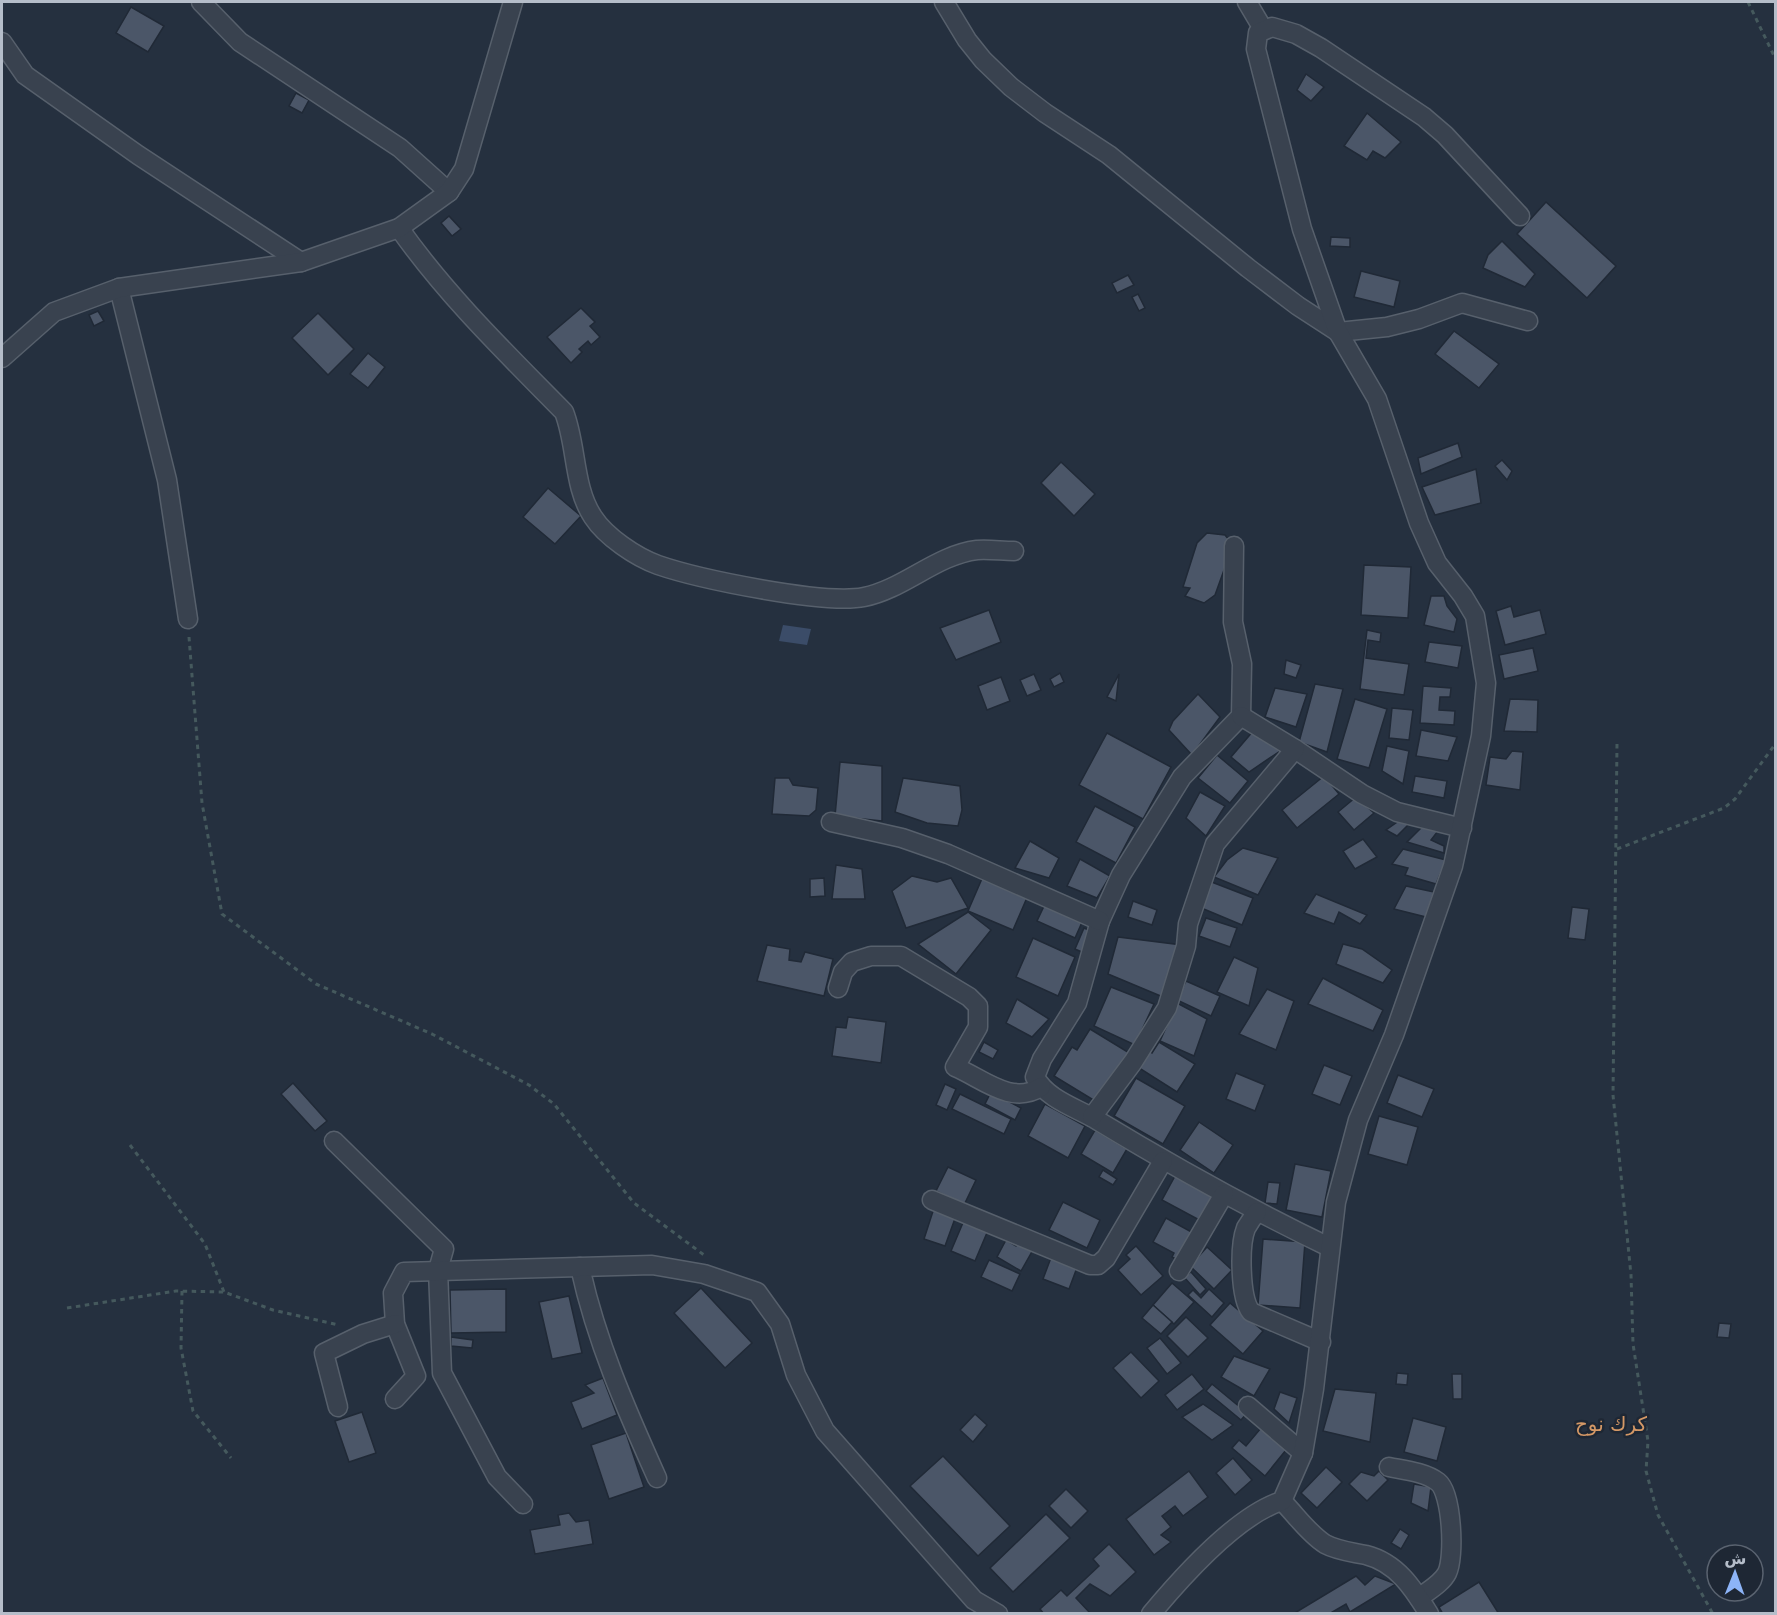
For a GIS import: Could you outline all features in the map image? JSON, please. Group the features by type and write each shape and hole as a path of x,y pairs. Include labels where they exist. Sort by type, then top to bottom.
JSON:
{"street":[{"path":"201,2 240,42 400,148 449,192"},
{"path":"2,357 54,312 119,288 301,262 399,228 449,192 464,169 513,2"},
{"path":"944,2 967,40 983,60 1011,87 1045,113 1109,155 1248,268 1298,306 1338,332 1387,327 1419,320 1462,303 1528,321"},
{"path":"1247,2 1263,29"},
{"path":"1151,1614 1210,1551 1240,1525 1257,1511 1282,1501 1303,1452 1321,1342 1329,1247 1336,1202 1358,1120 1394,1035 1453,866 1481,736 1486,683 1475,616 1463,596 1437,563 1419,523 1377,399 1338,332 1302,228 1256,49 1258,33 1263,29 1282,28 1296,34 1424,117 1445,135 1520,216"},
{"path":"2,42 25,75 138,155 301,262"},
{"path":"399,228 425,266 471,318 564,412 570,426 583,491 592,517 629,549 657,564 781,591 836,598 864,597 931,566 977,550 1014,551"},
{"path":"119,288 167,480 188,619"},
{"path":"1234,546 1233,622 1242,664 1241,716 1182,777 1121,875 1100,921 1077,1003 1035,1077 1041,1087 1062,1102 1092,1117 1162,1161 1257,1212 1329,1247"},
{"path":"1241,716 1362,794 1397,812 1462,828"},
{"path":"1092,1117 1133,1062 1167,1008 1186,946 1188,924 1215,844 1295,749"},
{"path":"831,822 902,838 948,854 1100,921"},
{"path":"838,988 843,972 852,962 871,956 908,958 969,997 978,1006 978,1027 955,1068 1006,1092 1023,1094 1041,1087"},
{"path":"334,1141 444,1249 438,1270 442,1373 497,1477 523,1504"},
{"path":"932,1200 1090,1265 1098,1265 1106,1258 1162,1161"},
{"path":"1179,1271 1224,1194"},
{"path":"1257,1212 1245,1230 1242,1271 1244,1303 1251,1312 1321,1342"},
{"path":"395,1399 416,1376 395,1324 393,1293 404,1272 652,1265 704,1274 757,1292 780,1324 796,1375 825,1431 969,1607 998,1614"},
{"path":"580,1267 590,1313 618,1392 657,1478"},
{"path":"338,1407 324,1353 363,1334 395,1324"},
{"path":"1248,1406 1303,1452"},
{"path":"1389,1467 1431,1478 1440,1483 1445,1494 1450,1562 1445,1577 1419,1598"},
{"path":"1282,1501 1311,1533 1326,1544 1385,1563 1404,1577 1429,1614"}],"path":[{"path":"1748,2 1776,60"},
{"path":"188,619 201,803 222,914 316,984 432,1034 529,1085 554,1104 634,1203 695,1246 710,1261"},
{"path":"1617,744 1613,1095 1631,1275 1633,1344 1646,1415 1648,1441 1646,1471 1658,1515 1713,1614"},
{"path":"1617,849 1724,808 1735,799 1776,744"},
{"path":"130,1145 205,1245 224,1292"},
{"path":"182,1291 181,1348 193,1411 231,1458"},
{"path":"67,1308 182,1291 224,1292 273,1310 345,1327"}],"water":[{"path":"783,625 811,629 807,645 779,641"}],"building":[{"path":"131,7 164,26 148,52 116,33"},
{"path":"1306,74 1324,87 1311,101 1297,90"},
{"path":"296,93 309,100 302,113 289,106"},
{"path":"1367,113 1401,142 1385,158 1373,151 1367,160 1344,146"},
{"path":"1546,202 1616,266 1587,298 1517,234"},
{"path":"449,216 461,229 452,236 441,223"},
{"path":"1331,237 1350,238 1350,247 1330,246"},
{"path":"1502,241 1535,274 1525,287 1483,268 1488,255"},
{"path":"1361,271 1400,281 1394,307 1354,297"},
{"path":"1128,275 1134,285 1117,293 1112,283"},
{"path":"1138,294 1145,308 1139,311 1132,297"},
{"path":"581,308 595,322 590,326 600,337 591,345 588,341 579,349 582,352 571,363 547,337"},
{"path":"98,311 104,321 94,326 89,315"},
{"path":"318,313 354,349 328,375 292,338"},
{"path":"1454,331 1499,364 1479,388 1435,354"},
{"path":"368,353 385,367 368,388 350,374"},
{"path":"1458,443 1462,457 1421,474 1418,458"},
{"path":"1502,460 1512,471 1507,480 1495,466"},
{"path":"1061,462 1095,494 1074,516 1041,483"},
{"path":"1476,469 1481,503 1435,515 1422,487"},
{"path":"548,488 581,516 555,544 523,517"},
{"path":"1207,533 1225,535 1233,545 1215,595 1204,603 1185,596 1190,588 1183,587 1197,543"},
{"path":"1364,565 1411,567 1408,618 1361,615"},
{"path":"1431,596 1444,596 1447,606 1457,619 1454,632 1424,625"},
{"path":"1511,606 1514,617 1540,610 1546,634 1505,645 1496,611"},
{"path":"989,610 1001,642 956,660 940,628"},
{"path":"1367,630 1381,633 1380,642 1368,640 1366,658 1409,664 1404,695 1360,689"},
{"path":"1429,642 1462,646 1458,668 1425,662"},
{"path":"1533,648 1538,671 1504,679 1499,655"},
{"path":"1286,660 1301,665 1296,678 1284,674"},
{"path":"1060,673 1064,682 1054,687 1050,679"},
{"path":"1034,674 1041,690 1027,696 1020,680"},
{"path":"1119,674 1116,701 1107,697"},
{"path":"1001,677 1010,701 987,710 978,686"},
{"path":"1315,684 1343,689 1327,752 1299,742"},
{"path":"1423,686 1451,688 1450,697 1440,697 1439,710 1455,711 1454,725 1420,723"},
{"path":"1275,688 1307,694 1296,727 1265,717"},
{"path":"1198,694 1220,717 1192,755 1169,730 1173,721"},
{"path":"1355,699 1387,709 1369,768 1337,759"},
{"path":"1510,699 1538,700 1537,732 1504,731"},
{"path":"1392,708 1413,710 1409,740 1389,738"},
{"path":"1254,730 1283,749 1249,772 1231,757"},
{"path":"1421,730 1457,737 1448,761 1416,756"},
{"path":"1107,733 1171,767 1143,819 1079,785"},
{"path":"1387,746 1409,751 1403,784 1382,771"},
{"path":"1512,751 1523,752 1520,790 1486,785 1490,757 1506,759"},
{"path":"1217,755 1248,781 1230,803 1198,778"},
{"path":"840,762 882,766 882,821 835,816"},
{"path":"1324,776 1339,794 1297,828 1282,810"},
{"path":"1415,776 1447,781 1444,798 1412,792"},
{"path":"775,778 789,778 793,785 818,788 816,810 809,816 772,814"},
{"path":"903,778 960,786 962,810 958,826 927,823 895,812"},
{"path":"1200,792 1225,806 1206,836 1186,818"},
{"path":"1356,797 1374,813 1354,830 1338,812"},
{"path":"1095,806 1135,827 1116,863 1076,842"},
{"path":"1403,818 1408,825 1397,836 1386,830"},
{"path":"1423,826 1438,831 1431,840 1444,846 1444,853 1407,842"},
{"path":"1363,839 1377,857 1355,869 1343,851"},
{"path":"1030,841 1059,858 1049,878 1015,868"},
{"path":"1243,848 1278,858 1258,895 1214,877 1227,860"},
{"path":"1403,849 1446,860 1436,884 1405,875 1408,868 1392,864"},
{"path":"1080,859 1110,876 1097,898 1067,886"},
{"path":"836,865 862,869 865,899 832,899"},
{"path":"984,874 1029,893 1013,930 968,911"},
{"path":"912,876 937,882 951,878 968,908 906,928 892,891"},
{"path":"824,878 825,896 810,897 810,879"},
{"path":"1209,881 1253,898 1242,925 1199,907"},
{"path":"1406,886 1434,892 1426,917 1394,909"},
{"path":"1316,894 1367,915 1360,924 1339,912 1334,924 1304,913"},
{"path":"1133,901 1157,910 1152,925 1128,917"},
{"path":"1045,904 1083,920 1075,938 1037,921"},
{"path":"1572,907 1589,909 1585,940 1568,938"},
{"path":"968,912 991,930 956,974 918,944"},
{"path":"1206,918 1237,928 1230,947 1199,936"},
{"path":"1084,928 1093,932 1084,953 1075,949"},
{"path":"1118,937 1182,945 1163,997 1108,974"},
{"path":"1033,938 1075,957 1058,996 1016,977"},
{"path":"1343,944 1362,949 1392,970 1383,983 1336,964"},
{"path":"767,945 790,949 789,960 801,962 805,952 833,959 824,996 757,981"},
{"path":"1234,957 1258,968 1249,1006 1217,992"},
{"path":"1323,978 1383,1010 1373,1031 1308,1004"},
{"path":"1186,981 1220,996 1211,1016 1177,1000"},
{"path":"1111,987 1154,1004 1135,1045 1094,1026"},
{"path":"1267,989 1294,1001 1276,1050 1239,1034"},
{"path":"1017,999 1049,1019 1032,1037 1006,1023"},
{"path":"1177,1003 1207,1019 1194,1056 1160,1041"},
{"path":"848,1017 886,1022 881,1063 832,1056 836,1027 846,1028"},
{"path":"1090,1029 1131,1054 1100,1104 1054,1076 1072,1047 1077,1050"},
{"path":"984,1042 998,1050 993,1059 979,1052"},
{"path":"1159,1042 1195,1064 1177,1092 1136,1066 1147,1050 1152,1053"},
{"path":"1324,1065 1352,1076 1340,1105 1312,1094"},
{"path":"1236,1073 1265,1085 1255,1111 1226,1099"},
{"path":"1398,1075 1434,1089 1422,1117 1387,1103"},
{"path":"1136,1078 1185,1106 1163,1144 1114,1116"},
{"path":"293,1083 327,1121 315,1131 281,1094"},
{"path":"945,1084 956,1089 947,1110 936,1105"},
{"path":"991,1092 1021,1108 1015,1120 985,1104"},
{"path":"960,1094 1011,1119 1004,1134 952,1109"},
{"path":"1045,1104 1085,1126 1068,1158 1028,1136"},
{"path":"1379,1116 1418,1127 1407,1165 1368,1154"},
{"path":"1199,1122 1233,1145 1214,1173 1180,1150"},
{"path":"1095,1130 1127,1149 1113,1173 1081,1154"},
{"path":"1295,1164 1331,1171 1322,1217 1286,1210"},
{"path":"948,1167 976,1180 964,1205 936,1191"},
{"path":"1103,1170 1117,1179 1113,1185 1099,1177"},
{"path":"1175,1176 1216,1197 1203,1222 1162,1200"},
{"path":"1268,1182 1280,1183 1277,1204 1265,1203"},
{"path":"1063,1202 1100,1220 1087,1248 1049,1230"},
{"path":"935,1205 957,1213 945,1246 924,1239"},
{"path":"965,1218 989,1228 975,1261 951,1251"},
{"path":"1166,1218 1197,1235 1182,1262 1172,1257 1174,1253 1153,1242"},
{"path":"1263,1239 1305,1242 1300,1308 1258,1305"},
{"path":"1006,1240 1016,1246 1019,1240 1034,1248 1021,1271 997,1257"},
{"path":"1136,1246 1163,1276 1141,1295 1118,1270 1130,1259 1126,1255"},
{"path":"1207,1247 1232,1270 1214,1289 1190,1266"},
{"path":"1052,1255 1078,1265 1069,1289 1043,1279"},
{"path":"989,1260 1020,1274 1012,1291 981,1277"},
{"path":"1191,1272 1206,1289 1200,1295 1184,1277"},
{"path":"1172,1283 1194,1302 1174,1324 1153,1305"},
{"path":"701,1288 752,1343 725,1368 674,1313"},
{"path":"506,1289 506,1332 451,1333 450,1290"},
{"path":"1209,1289 1224,1303 1212,1317 1188,1295 1193,1290 1201,1298"},
{"path":"569,1296 582,1353 552,1359 539,1302"},
{"path":"1230,1303 1263,1331 1243,1354 1210,1325"},
{"path":"1153,1305 1172,1322 1161,1334 1142,1318"},
{"path":"1186,1317 1208,1338 1188,1357 1167,1336"},
{"path":"1719,1323 1731,1324 1729,1338 1717,1337"},
{"path":"451,1337 473,1340 472,1348 451,1346"},
{"path":"1160,1338 1181,1363 1167,1374 1147,1348"},
{"path":"1131,1352 1159,1381 1141,1398 1113,1368"},
{"path":"1234,1356 1270,1369 1254,1396 1221,1377"},
{"path":"1397,1373 1408,1374 1407,1385 1396,1384"},
{"path":"1192,1374 1204,1389 1177,1410 1165,1395"},
{"path":"1452,1374 1462,1374 1462,1399 1453,1399"},
{"path":"603,1378 617,1415 582,1429 571,1402 594,1393 585,1385"},
{"path":"1212,1384 1247,1413 1241,1420 1206,1391"},
{"path":"1335,1389 1376,1393 1370,1442 1323,1431"},
{"path":"1280,1392 1297,1398 1289,1423 1274,1409"},
{"path":"1203,1404 1233,1425 1212,1440 1182,1417"},
{"path":"362,1412 376,1453 349,1462 335,1421"},
{"path":"975,1414 987,1425 973,1442 960,1430"},
{"path":"1413,1418 1446,1427 1437,1461 1404,1452"},
{"path":"1261,1428 1286,1450 1265,1476 1232,1448 1239,1440 1246,1446"},
{"path":"626,1433 644,1487 609,1499 591,1445"},
{"path":"943,1456 1010,1526 978,1556 910,1486"},
{"path":"1233,1458 1252,1480 1235,1495 1216,1473"},
{"path":"1326,1467 1342,1482 1317,1508 1301,1493"},
{"path":"1189,1471 1208,1497 1183,1516 1175,1506 1162,1516 1171,1527 1161,1535 1171,1542 1154,1555 1126,1519"},
{"path":"1379,1471 1388,1480 1367,1501 1349,1484 1361,1472 1374,1476"},
{"path":"1414,1484 1431,1487 1428,1511 1411,1503"},
{"path":"1066,1489 1088,1511 1071,1528 1049,1506"},
{"path":"569,1513 576,1522 589,1520 593,1544 535,1554 530,1530 560,1525 558,1515"},
{"path":"1046,1514 1070,1538 1013,1592 990,1568"},
{"path":"1400,1529 1409,1535 1401,1549 1391,1543"},
{"path":"1109,1544 1136,1572 1110,1596 1090,1584 1076,1598 1091,1614 1044,1614 1040,1609 1061,1590 1067,1596 1099,1566 1093,1559"},
{"path":"1356,1576 1365,1585 1375,1576 1396,1584 1350,1612 1346,1604 1329,1614 1293,1614"},
{"path":"1479,1582 1499,1614 1443,1614 1439,1607"}],"district":[{"name":"كرك نوح","path":"1611,1424"}]}
